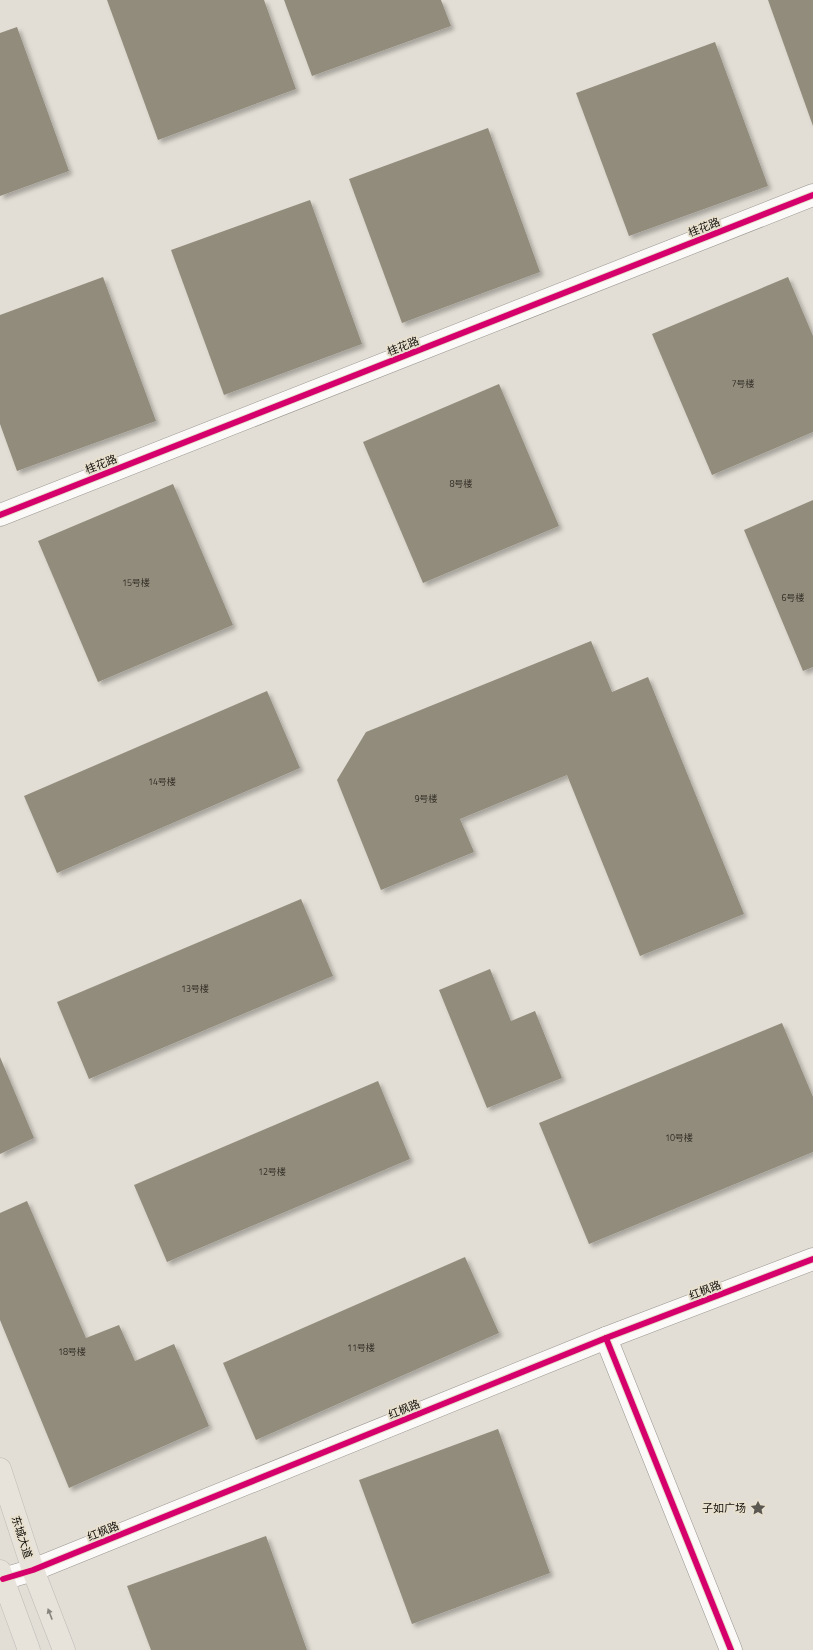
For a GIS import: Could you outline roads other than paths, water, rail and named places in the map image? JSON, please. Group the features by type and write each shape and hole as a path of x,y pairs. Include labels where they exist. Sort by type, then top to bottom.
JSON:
{"main road":[{"name":"东城大道","path":"0,1469 33,1570 64,1650"},
{"path":"1,1575 29,1650"}],"street":[{"name":"桂花路","path":"0,515 813,196"},
{"name":"红枫路","path":"1,1575 33,1570 606,1338 813,1259"},
{"path":"606,1338 730,1650"}],"place":[{"name":"子如广场","path":"758,1508"}]}
